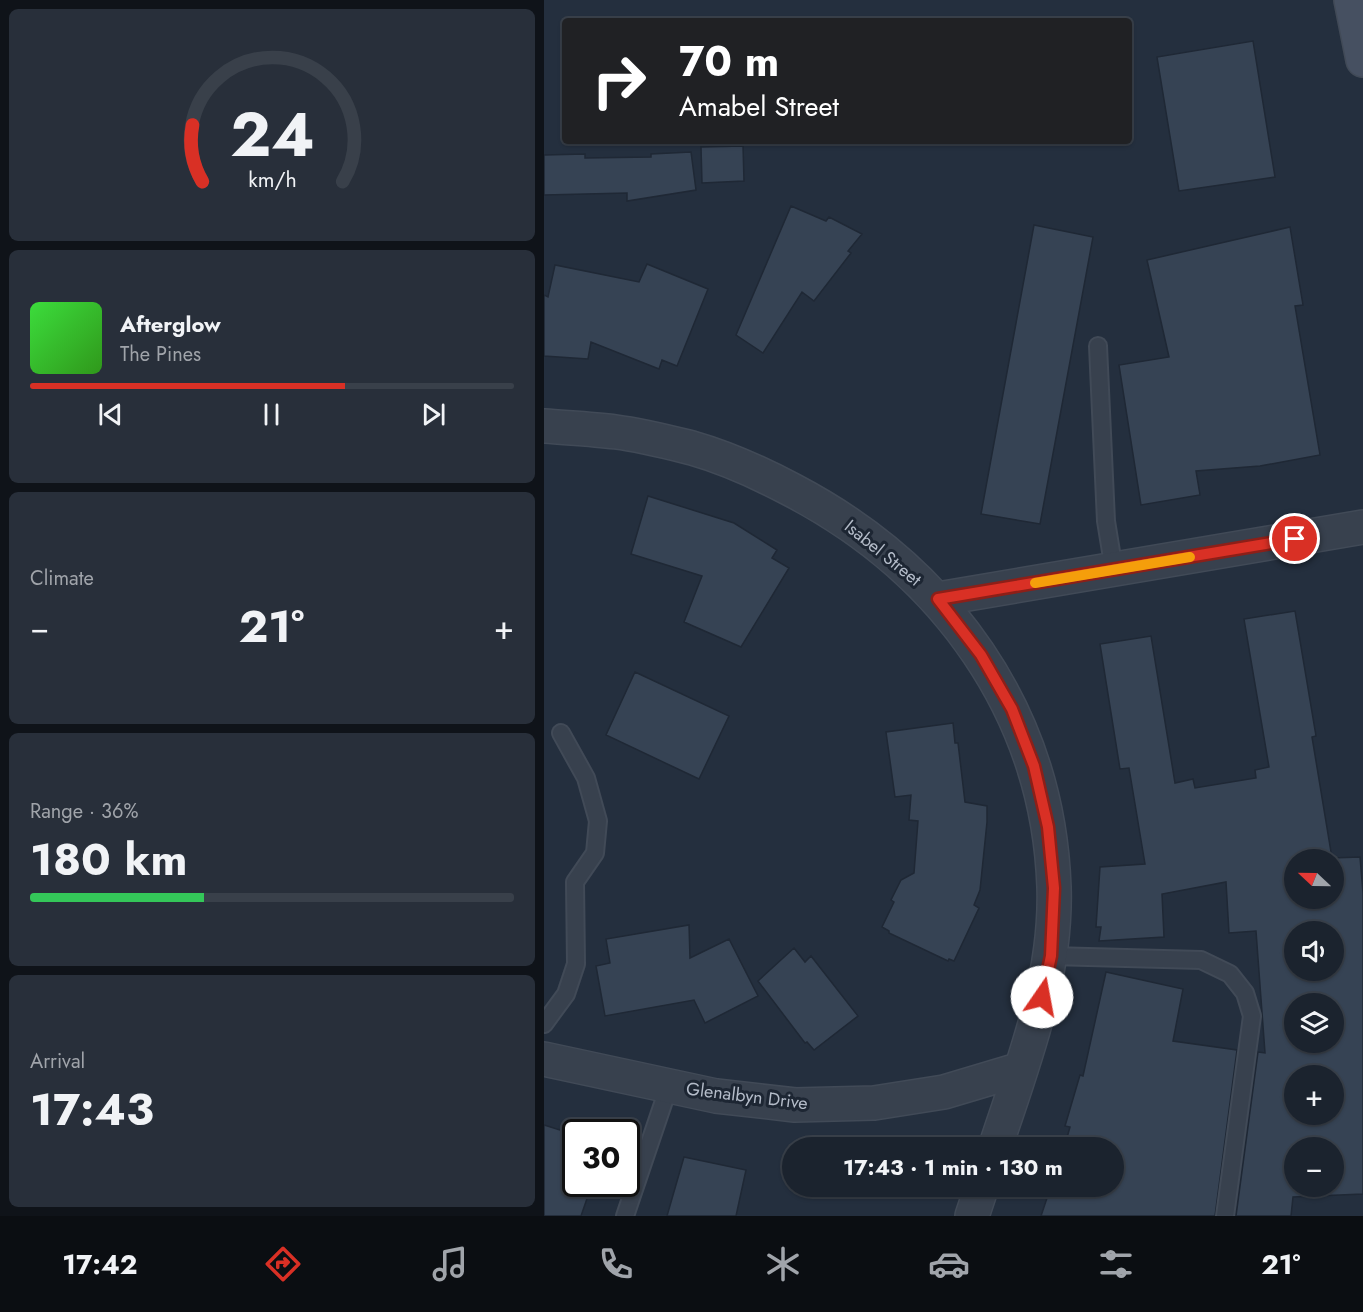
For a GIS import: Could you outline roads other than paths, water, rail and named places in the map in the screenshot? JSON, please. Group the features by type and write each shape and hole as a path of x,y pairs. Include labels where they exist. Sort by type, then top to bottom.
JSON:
{"main road":[{"path":"1351,0 1363,60"}],"street":[{"name":"Isabel Street","path":"544,426 619,432 693,449 756,471 824,507 886,550 938,599 981,655 1012,709 1034,766 1048,827 1054,888 1051,956 1038,1018 999,1137"},
{"path":"938,599 1363,527"},
{"name":"Glenalbyn Drive","path":"544,1059 716,1096 795,1105 874,1103 944,1092 1021,1069"},
{"path":"972,1216 978,1197"}],"lane":[{"path":"1098,346 1106,521 1114,570"},
{"path":"544,1024 566,994 576,964 575,882 595,853 598,821 586,778 561,733"},
{"path":"1051,956 1201,960 1230,974 1245,993 1252,1016 1225,1216"},
{"path":"625,1216 669,1086"}]}
